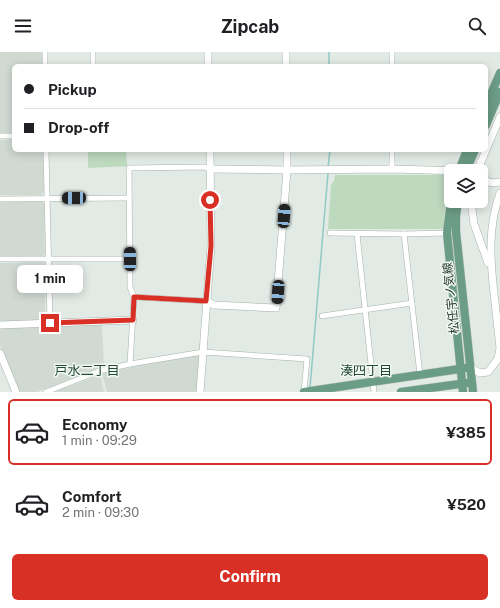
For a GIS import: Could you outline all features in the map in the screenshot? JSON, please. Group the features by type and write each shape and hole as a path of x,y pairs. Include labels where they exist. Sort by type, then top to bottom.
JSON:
{"main road":[{"path":"488,101 500,73"},
{"path":"488,120 500,92"},
{"path":"465,164 468,152"},
{"path":"467,164 474,152"},
{"name":"松任宇ノ気線","path":"450,208 447,233 462,388"},
{"name":"松任宇ノ気線","path":"457,208 456,232 473,392"},
{"path":"304,392 470,368"},
{"path":"401,392 462,388 472,382"}],"street":[{"path":"45,52 45,64"},
{"path":"93,52 93,64"},
{"path":"208,52 208,64"},
{"path":"286,52 286,64"},
{"path":"392,52 392,64"},
{"path":"488,145 500,117"},
{"path":"0,136 12,136"},
{"path":"46,152 50,323"},
{"path":"200,392 211,246 210,152"},
{"path":"134,297 206,301 214,305 276,308 287,170 287,152"},
{"path":"392,152 392,169"},
{"path":"485,152 480,163 482,175 487,182 500,182"},
{"path":"130,364 134,297 130,287 129,168 204,167 210,169 444,170"},
{"path":"470,368 480,373 488,372 498,359 500,348 490,256 491,230 494,213 500,194"},
{"path":"0,200 129,198"},
{"path":"472,208 474,224 492,273"},
{"path":"330,233 447,233"},
{"path":"357,234 374,392"},
{"path":"404,234 420,375"},
{"path":"0,260 130,259"},
{"path":"322,316 412,303"},
{"path":"0,324 133,320"},
{"path":"46,392 99,371 130,364 203,352 307,359 304,392"},
{"path":"0,353 3,369 16,392"},
{"path":"472,382 480,373"}],"shaded area":[{"path":"0,52 42,52 42,64 12,64 12,133 0,134"},
{"path":"12,139 12,152 43,152 44,192 41,195 0,195 0,140"},
{"path":"42,201 44,204 45,254 43,256 0,257 0,202"},
{"path":"42,262 45,264 45,317 43,320 0,322 0,263"},
{"path":"102,324 104,367 37,392 18,392 0,345 0,327"},
{"path":"197,354 200,358 197,392 107,392 102,373"},
{"path":"100,375 104,392 54,392"}],"green space":[{"path":"88,152 126,152 127,166 88,168"},
{"path":"335,175 444,175 444,229 328,229 331,185 334,181"}],"waterway":[{"path":"329,52 329,64"},
{"path":"328,167 330,152"},
{"path":"310,388 328,173"}],"district":[{"name":"戸水二丁目","path":"87,370"},
{"name":"湊四丁目","path":"366,370"}],"route":[{"path":"50,323 133,320 134,297 201,302 206,301 211,246 210,200"}]}
